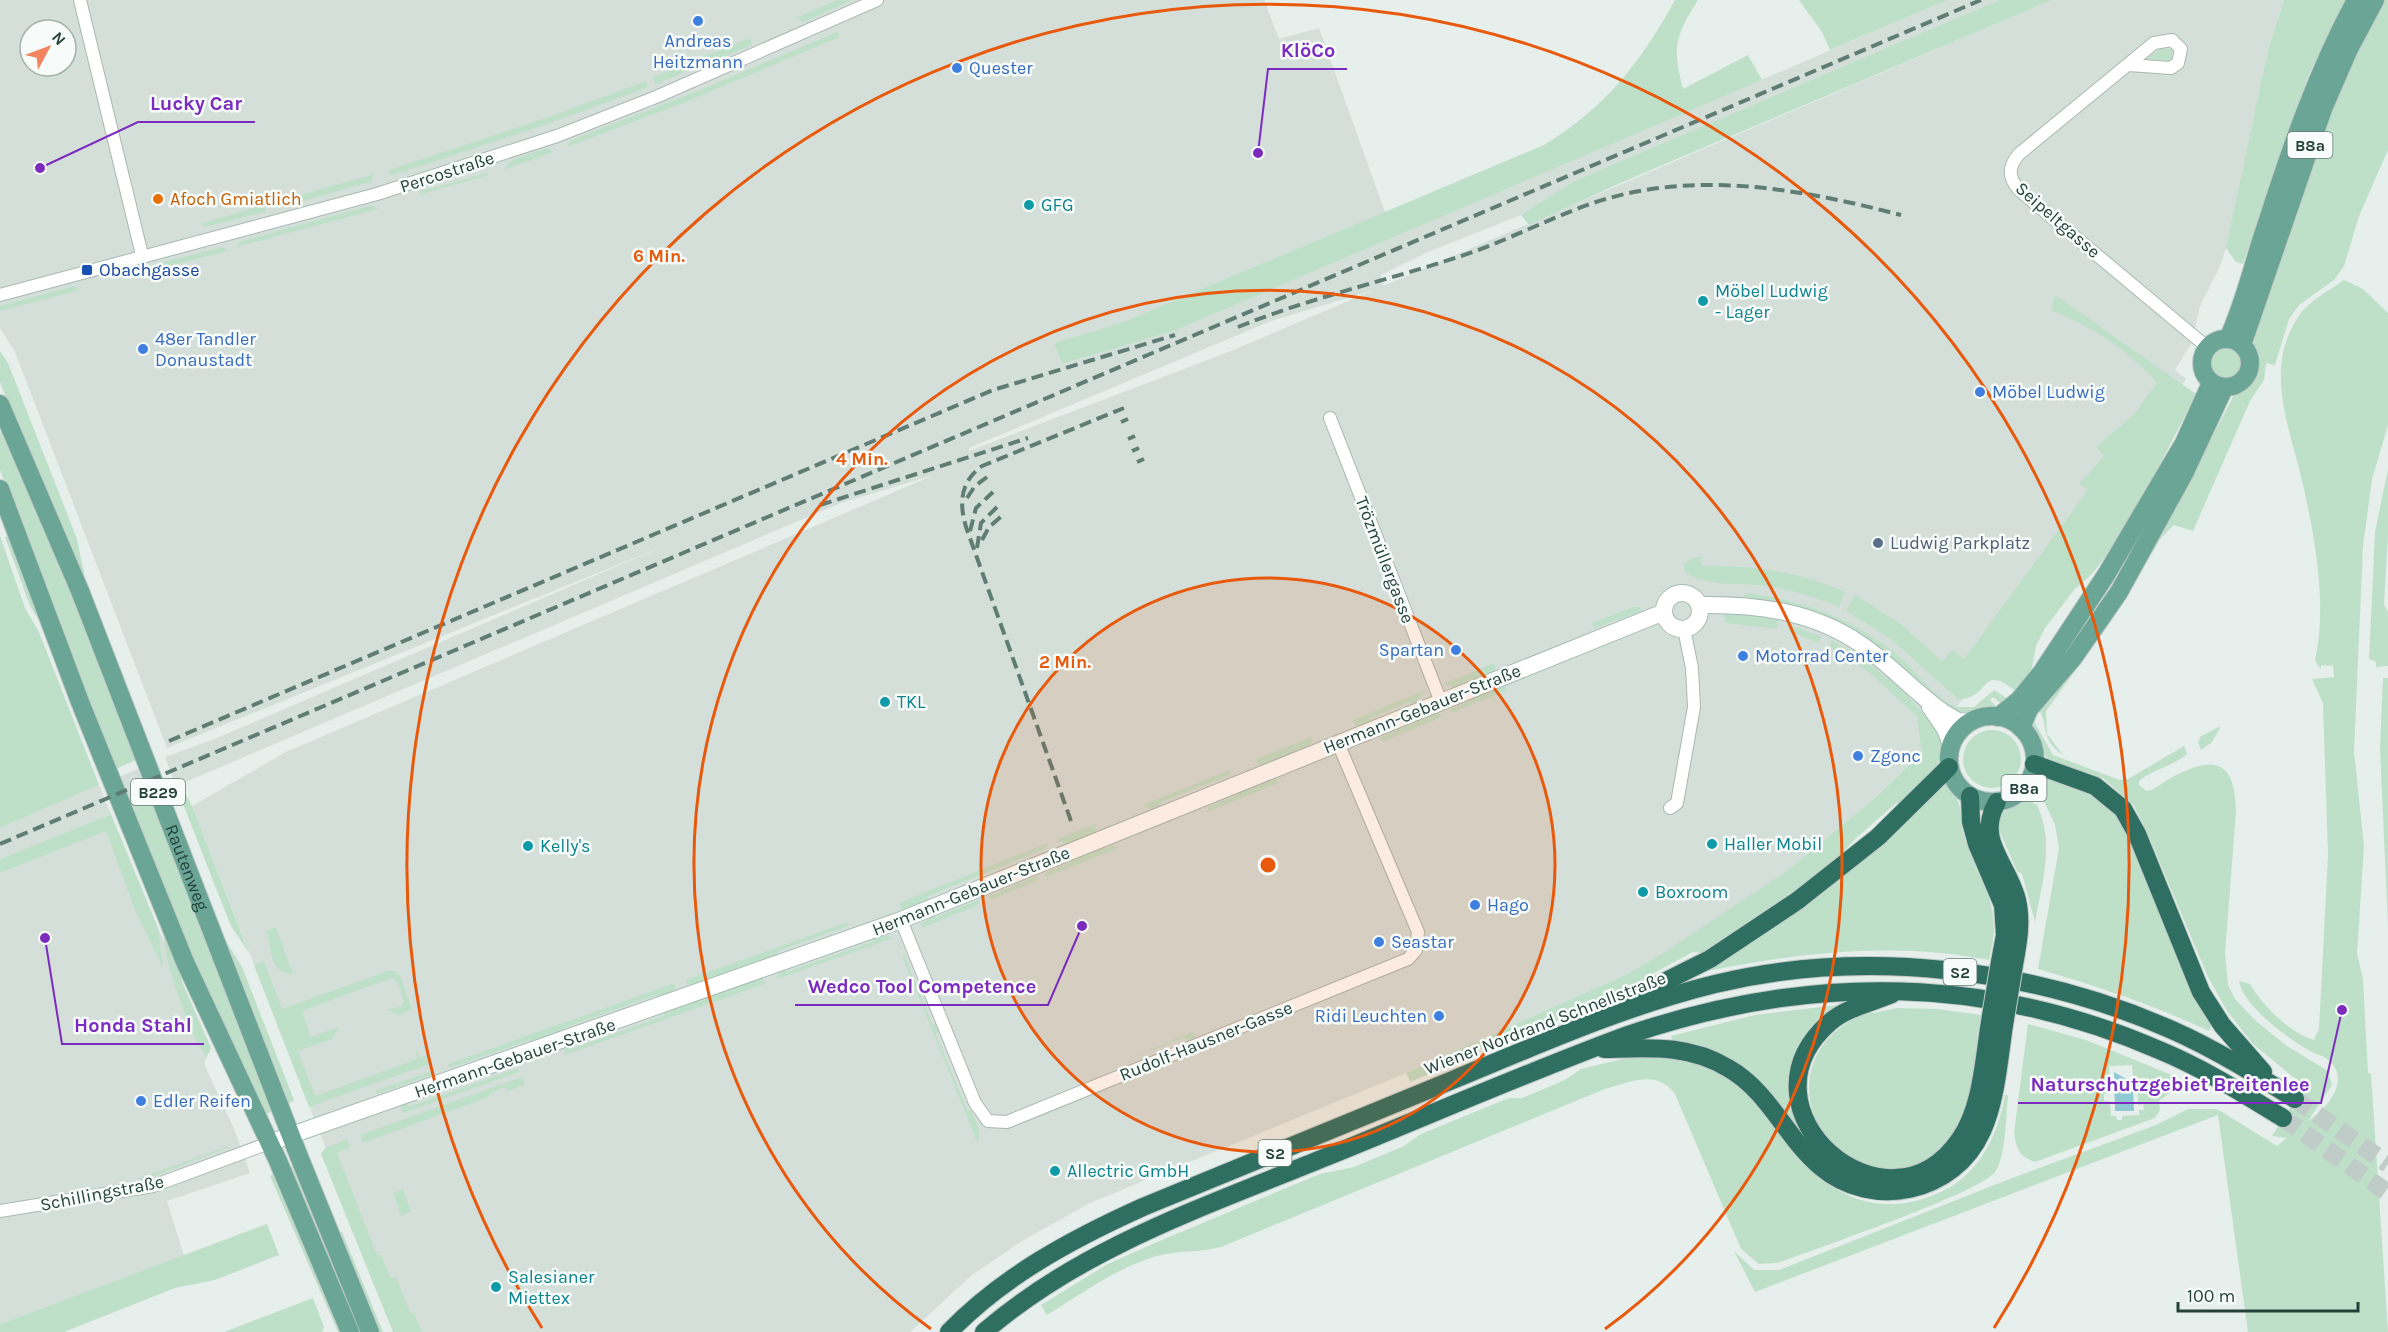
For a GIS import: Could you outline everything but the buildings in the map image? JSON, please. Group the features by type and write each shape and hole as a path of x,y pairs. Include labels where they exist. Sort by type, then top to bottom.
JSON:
{"highway":[{"path":"2034,764 2095,786 2122,809 2137,834 2204,998 2234,1040 2279,1088"},
{"path":"1623,1012 1640,994 1710,959 1806,894 1878,837 1949,767"},
{"path":"1590,1050 1659,1047 1686,1051 1712,1059 1743,1077 1760,1092 1809,1156 1834,1177 1864,1190 1914,1189 1942,1177 1955,1168 1975,1145 1983,1131 1991,1101 1998,1018 2007,963 2003,905 1977,844 1971,822 1970,796"},
{"path":"1997,802 1990,816 1988,830 2018,903 2019,936 2007,963"},
{"name":"Wiener Nordrand Schnellstraße","path":"949,1332 1016,1276 1104,1224 1623,1012 1718,984 1771,974 1864,967 1959,972 2048,987 2134,1015 2204,1046 2295,1099"},
{"path":"1899,991 1850,1009 1830,1023 1806,1054 1799,1084 1801,1110 1817,1143 1840,1164 1871,1176 1885,1178 1914,1174 1941,1159 1956,1146 1966,1130 1974,1108 1998,1018"},
{"name":"S2","path":"984,1332 1032,1293 1097,1254 1133,1237 1590,1050 1676,1019 1722,1007 1807,993 1899,991 1954,994 2043,1011 2087,1023 2161,1050 2196,1067 2283,1118"}],"main road":[{"name":"B8a","path":"2235,342 2247,291 2304,113 2337,36 2356,0"},
{"name":"B8a","path":"2235,342 2323,109 2349,49 2375,0"},
{"path":"2217,340 2235,342 2250,358 2249,373 2239,384 2218,385 2202,370 2207,347 2217,340"},
{"path":"1998,717 2019,700 2042,672 2106,575 2218,385"},
{"path":"1970,796 1960,789 1949,767 1951,746 1960,731 1970,722 1983,717 1998,717 2021,728 2029,709 2073,658 2119,591 2185,472 2218,385"},
{"name":"Rautenweg","path":"0,404 80,591 291,1136 370,1332"},
{"name":"Rautenweg","path":"0,489 76,691 185,962 269,1143 350,1332"},
{"name":"B8a","path":"1970,796 1983,801 1997,802 2008,799 2025,787 2034,764 2034,751 2029,738 2021,728"}],"street":[{"path":"80,0 142,255"},
{"name":"Percostraße","path":"0,295 142,255 377,194 557,136 656,97 877,0"},
{"name":"Seipeltgasse","path":"2129,65 2019,154 2010,168 2010,176 2019,190 2207,347"},
{"name":"Trözmüllergasse","path":"1330,418 1441,702"},
{"name":"Hermann-Gebauer-Straße","path":"269,1143 901,920 1664,612 1667,601 1677,593 1690,595 1699,605 1759,606 1786,611 1831,628 1861,644 1924,699 1958,721 1970,722"},
{"path":"1664,612 1669,624 1684,629 1690,627 1699,618 1699,605"},
{"path":"1670,808 1677,803 1694,707 1692,668 1684,629"},
{"name":"Hermann-Gebauer-Straße","path":"1924,699 1945,729 1951,746"},
{"name":"Rudolf-Hausner-Gasse","path":"901,920 975,1103 988,1120 1007,1122 1018,1118 1408,959 1416,950 1418,932 1338,743"},
{"name":"Schillingstraße","path":"0,1211 153,1186 269,1143"}],"shaded area":[{"path":"0,0 1264,0 1279,39 1319,28 1385,212 1123,322 1054,343 1062,364 1174,331 1948,0 1999,0 1574,181 1521,215 1428,252 1381,275 1383,286 2052,0 2284,0 2268,50 2230,236 2220,266 2200,306 2192,342 2175,370 2186,379 1981,676 1922,751 1875,798 1788,870 1663,953 1627,974 1406,1073 1090,1203 1022,1241 972,1275 910,1332 408,1332 366,1251 192,806 286,752 934,475 841,503 176,786 165,757 212,740 669,544 167,748 15,352 0,328","holes":["1374,290 1226,353 969,451 969,448 1271,321"]},
{"path":"141,768 152,796 130,806 118,777"},
{"path":"99,785 111,814 0,859 0,828"},
{"path":"110,820 211,1048 204,1064 234,1129 250,1173 167,1201 184,1256 0,1324 0,868"}],"green space":[{"path":"837,0 852,0 804,22 796,18"},
{"path":"1675,0 1698,0 1684,23 1678,42 1677,62 1683,89 1748,55 1762,80 1174,331 1062,364 1054,343 1123,322 1544,145 1566,131 1620,82 1649,44"},
{"path":"1799,0 1948,0 1830,50 1822,32"},
{"path":"1999,0 2052,0 1618,184 1529,225 1521,215 1574,181"},
{"path":"2284,0 2346,0 2309,74 2243,264 2236,262 2226,248 2268,50"},
{"path":"2385,0 2388,0 2388,150 2359,216 2344,266 2334,280 2299,305 2289,319 2275,365 2266,363 2264,380 2250,401 2193,531 2174,525 2161,538 2113,619 2046,711 2047,734 2063,755 2050,742 2047,736 2041,713 2037,708 2168,521 2235,393 2247,386 2255,376 2257,356 2253,345 2266,298 2333,102"},
{"path":"837,32 840,37 688,101 567,147 571,140 700,90"},
{"path":"750,38 752,45 656,84 653,77"},
{"path":"2162,48 2173,50 2171,60 2145,60"},
{"path":"646,81 648,87 585,110 425,165 393,175 389,174 389,170 543,119"},
{"path":"547,148 554,152 503,170 512,160"},
{"path":"487,173 489,175 418,195 421,191"},
{"path":"374,174 371,182 285,206 279,201"},
{"path":"267,204 265,212 205,227 200,224"},
{"path":"372,205 378,209 236,247 239,242"},
{"path":"222,247 227,251 142,273 141,268"},
{"path":"2344,280 2363,289 2388,313 2388,425 2372,479 2363,546 2354,751 2364,846 2357,954 2363,979 2368,1073 2371,1074 2388,1332 2248,1332 2218,1115 1755,1292 1734,1251 1754,1270 1779,1270 2007,1180 2156,1125 2188,1109 2217,1109 2277,1146 2287,1138 2272,1136 2304,1086 2253,1044 2227,1011 2208,977 2134,806 2104,779 2054,763 2046,757 2034,731 2032,718 2053,755 2120,780 2128,779 2184,746 2187,754 2182,758 2139,781 2139,785 2147,791 2199,766 2219,766 2226,772 2235,794 2236,811 2225,953 2228,985 2235,999 2256,1021 2287,1046 2328,1071 2332,1085 2308,1121 2323,1109 2334,1093 2338,1075 2334,1067 2326,1058 2305,1048 2269,1022 2249,1001 2239,981 2250,984 2269,1009 2286,1025 2314,1040 2319,1029 2328,855 2323,703 2312,679 2334,677 2333,666 2321,665 2321,669 2315,661 2320,619 2316,553 2304,489 2287,424 2281,381 2282,359 2287,338 2298,317 2313,301"},
{"path":"74,286 80,290 0,311 0,306"},
{"path":"2055,295 2196,394 2128,527 2092,574 2074,590 2045,628 2036,646 2030,677 2018,693 1997,680 1986,684 1968,698 1958,699 1892,640 1846,611 1855,595 1902,625 1942,661 1953,650 1964,659 2088,490 2079,484 2104,456 2096,447 2134,414 2157,383 2133,359 2108,340 2051,310"},
{"path":"2226,345 2238,351 2244,363 2238,375 2226,381 2214,375 2208,363 2214,351"},
{"path":"0,351 8,363 77,539 85,578 23,440 0,382"},
{"path":"0,431 29,487 138,759 116,769 0,470"},
{"path":"2388,469 2388,536 2384,605 2388,612 2388,666 2376,667 2376,662 2369,659 2375,532"},
{"path":"0,536 25,608 39,632 99,785 0,828"},
{"path":"5,537 11,537 44,628 30,606"},
{"path":"1702,556 1702,566 1757,568 1793,574 1845,592 1839,607 1786,590 1767,586 1715,583 1685,573 1684,565 1690,559"},
{"path":"1747,593 1789,601 1848,623 1901,658 1933,691 1955,707 1974,707 1994,690 2010,700 2001,704 1993,697 1990,700 1998,708 1975,712 1952,709 1931,695 1868,639 1816,614 1743,597"},
{"path":"1633,607 1639,607 1642,611 1594,628 1592,623"},
{"path":"1723,614 1779,619 1777,629 1726,623"},
{"path":"1790,625 1821,636 1819,643 1788,631"},
{"path":"1832,640 1862,658 1888,679 1890,677 1939,730 1942,745 1937,769 1904,801 1895,804 1854,840 1840,856 1800,888 1704,953 1693,952 1654,973 1635,990 1534,1030 1500,1040 1470,1057 1410,1082 1406,1073 1627,974 1663,953 1788,870 1875,798 1922,752 1917,720 1919,718 1869,672 1829,647"},
{"path":"1494,663 1496,671 1457,687 1443,684"},
{"path":"2383,678 2388,678 2388,926 2380,748"},
{"path":"1503,684 1508,690 1451,713 1451,709 1472,700 1471,697"},
{"path":"1426,690 1414,704 1409,702 1370,718 1370,722 1356,727 1353,720"},
{"path":"1439,713 1442,717 1384,741 1378,738"},
{"path":"2221,726 2212,742 2201,750 2198,742 2201,736"},
{"path":"1992,730 2003,732 2013,738 2019,748 2021,759 2019,770 2013,780 2003,786 1992,788 1981,786 1971,780 1965,770 1963,759 1965,748 1971,738 1981,732"},
{"path":"1311,737 1313,743 1259,766 1256,759"},
{"path":"1229,770 1231,774 1159,803 1159,808 1149,809 1143,805"},
{"path":"2041,776 2089,789 2120,814 2212,1025 2209,1031 2125,997 2038,969 2059,848 2055,825 2037,786"},
{"path":"1276,777 1278,783 1207,812 1209,807 1239,794 1238,791"},
{"path":"1947,783 1960,806 1965,839 1989,897 1994,924 1989,960 1953,954 1881,950 1773,959 1702,972 1883,842"},
{"path":"180,784 192,806 249,953 231,926 176,786"},
{"path":"152,796 275,1110 266,1114 215,1010 130,806"},
{"path":"2024,798 2037,805 2045,834 2045,863 2035,922 2022,874 2017,871 1998,828 2001,813"},
{"path":"111,814 158,928 163,968 135,910 106,831 0,873 0,859"},
{"path":"1095,824 1096,830 1093,834 1066,845 1059,842 1058,839"},
{"path":"1048,843 1047,848 928,896 928,901 903,911 899,903"},
{"path":"1113,845 1118,848 1046,877 1045,873 1071,862 1070,858 1103,846 1105,849"},
{"path":"1037,876 1038,880 990,900 989,896"},
{"path":"978,900 980,904 922,928 921,925 934,914 936,917"},
{"path":"848,922 848,926 778,951 778,955 688,985 686,980"},
{"path":"276,927 293,975 279,969 272,958 266,931"},
{"path":"164,932 181,971 182,982 211,1048 207,1056 186,1017 172,977"},
{"path":"882,935 894,938 777,979 780,970 784,969 786,972 874,941 873,938"},
{"path":"223,936 242,967 294,1100 286,1106"},
{"path":"904,954 932,1024 935,1024 939,1032 936,1034 967,1110 971,1110 979,1130 978,1144 903,958"},
{"path":"264,961 282,1009 387,971 395,971 400,976 412,1009 399,1015 387,1010 401,1006 404,1001 397,981 392,978 302,1011 311,1037 339,1027 332,1039 298,1051 315,1096 417,1059 416,1049 420,1058 429,1055 432,1063 309,1107 254,965"},
{"path":"761,978 767,983 565,1055 564,1053 566,1046 571,1049 664,1016 664,1011"},
{"path":"675,983 676,991 658,998 656,995 564,1028 564,1031 531,1043 530,1040 449,1068 448,1064"},
{"path":"1846,1004 1810,1035 1800,1125 1795,1127 1773,1098 1673,1041 1671,1036 1755,1015"},
{"path":"1897,1008 1937,1009 1981,1015 1971,1086 1963,1113 1952,1137 1923,1161 1890,1170 1860,1165 1835,1148 1817,1122 1809,1093 1814,1062 1833,1033 1870,1011 1873,1013"},
{"path":"2028,1024 2086,1040 2179,1078 2171,1092 2159,1101 2160,1110 2155,1118 2035,1162 2019,1151 2014,1133","holes":["2132,1065 2133,1078 2138,1080 2138,1105 2143,1104 2144,1110 2139,1110 2139,1115 2122,1116 2122,1120 2117,1120 2116,1116 2111,1116 2110,1101 2104,1101 2104,1094 2110,1093 2109,1066"]},
{"path":"1192,1032 1196,1037 1187,1041 1185,1037 1124,1061"},
{"path":"1639,1055 1690,1061 1718,1072 1755,1102 1812,1171 1830,1185 1863,1201 1894,1204 1915,1201 1936,1194 1963,1178 1974,1167 1991,1141 2005,1095 2008,1095 2005,1135 1999,1165 1995,1172 1983,1181 1932,1205 1789,1259 1777,1263 1759,1264 1741,1249 1675,1094 1668,1086 1660,1082 1633,1081 1605,1089 1221,1247 1165,1254 1142,1261 1100,1282 1047,1315 1041,1305 1106,1265 1157,1242 1320,1174 1354,1167 1404,1146 1421,1134 1509,1098 1522,1098 1565,1080 1581,1069"},
{"path":"518,1068 519,1072 403,1113 400,1105 407,1103 409,1107"},
{"path":"434,1070 431,1075 377,1094 375,1091"},
{"path":"522,1077 525,1085 507,1091 505,1087 489,1094 489,1097 363,1143 360,1135"},
{"path":"347,1139 350,1147 337,1153 377,1255 381,1255 391,1278 396,1277 410,1313 414,1313 422,1332 393,1332 321,1154 325,1148"},
{"path":"230,1147 144,1180 137,1179"},
{"path":"293,1166 328,1255 364,1332 358,1332 285,1169"},
{"path":"274,1174 343,1332 338,1332 270,1176"},
{"path":"403,1189 411,1212 401,1216 393,1193"},
{"path":"267,1224 279,1255 215,1280 175,1288 64,1332 0,1332 0,1324"},
{"path":"342,1232 383,1332 377,1332 337,1233"},
{"path":"313,1298 324,1327 322,1332 224,1332"}],"water":[{"path":"2114,1072 2128,1080 2129,1088 2133,1089 2134,1111 2115,1111"}],"tunnel":[{"path":"2295,1099 2388,1164"},
{"path":"2283,1118 2388,1193"}],"railway":[{"path":"0,844 1981,0"},
{"path":"1238,327 1320,298 1458,257 1576,209 1631,193 1670,187 1747,186 1825,197 1901,215"},
{"path":"169,741 993,390 1175,335"},
{"path":"1071,821 966,527 962,510 963,493 969,479 982,466 1124,408"},
{"path":"1121,422 1128,419"},
{"path":"1128,439 1135,436"},
{"path":"820,505 1028,438"},
{"path":"1132,451 1139,448"},
{"path":"1137,462 1144,459"},
{"path":"967,498 975,486 987,477"},
{"path":"970,531 976,508 993,492"},
{"path":"977,548 981,523 999,505"},
{"path":"982,540 989,527 1003,515"}],"place":[{"name":"Andreas Heitzmann","path":"698,21"},
{"name":"Quester","path":"957,68"},
{"name":"KlöCo","path":"1258,153"},
{"name":"Lucky Car","path":"40,168"},
{"name":"Afoch Gmiatlich","path":"158,199"},
{"name":"GFG","path":"1029,205"},
{"name":"Obachgasse","path":"87,270"},
{"name":"Möbel Ludwig - Lager","path":"1703,301"},
{"name":"48er Tandler Donaustadt","path":"143,349"},
{"name":"Möbel Ludwig","path":"1980,392"},
{"name":"Ludwig Parkplatz","path":"1878,543"},
{"name":"Spartan","path":"1456,650"},
{"name":"Motorrad Center","path":"1743,656"},
{"name":"TKL","path":"885,702"},
{"name":"Zgonc","path":"1858,756"},
{"name":"Haller Mobil","path":"1712,844"},
{"name":"Kelly's","path":"528,846"},
{"name":"Boxroom","path":"1643,892"},
{"name":"Hago","path":"1475,905"},
{"name":"Wedco Tool Competence","path":"1082,926"},
{"name":"Honda Stahl","path":"45,938"},
{"name":"Seastar","path":"1379,942"},
{"name":"Naturschutzgebiet Breitenlee","path":"2342,1010"},
{"name":"Ridi Leuchten","path":"1439,1016"},
{"name":"Edler Reifen","path":"141,1101"},
{"name":"Allectric GmbH","path":"1055,1171"},
{"name":"Salesianer Miettex","path":"496,1287"}]}
